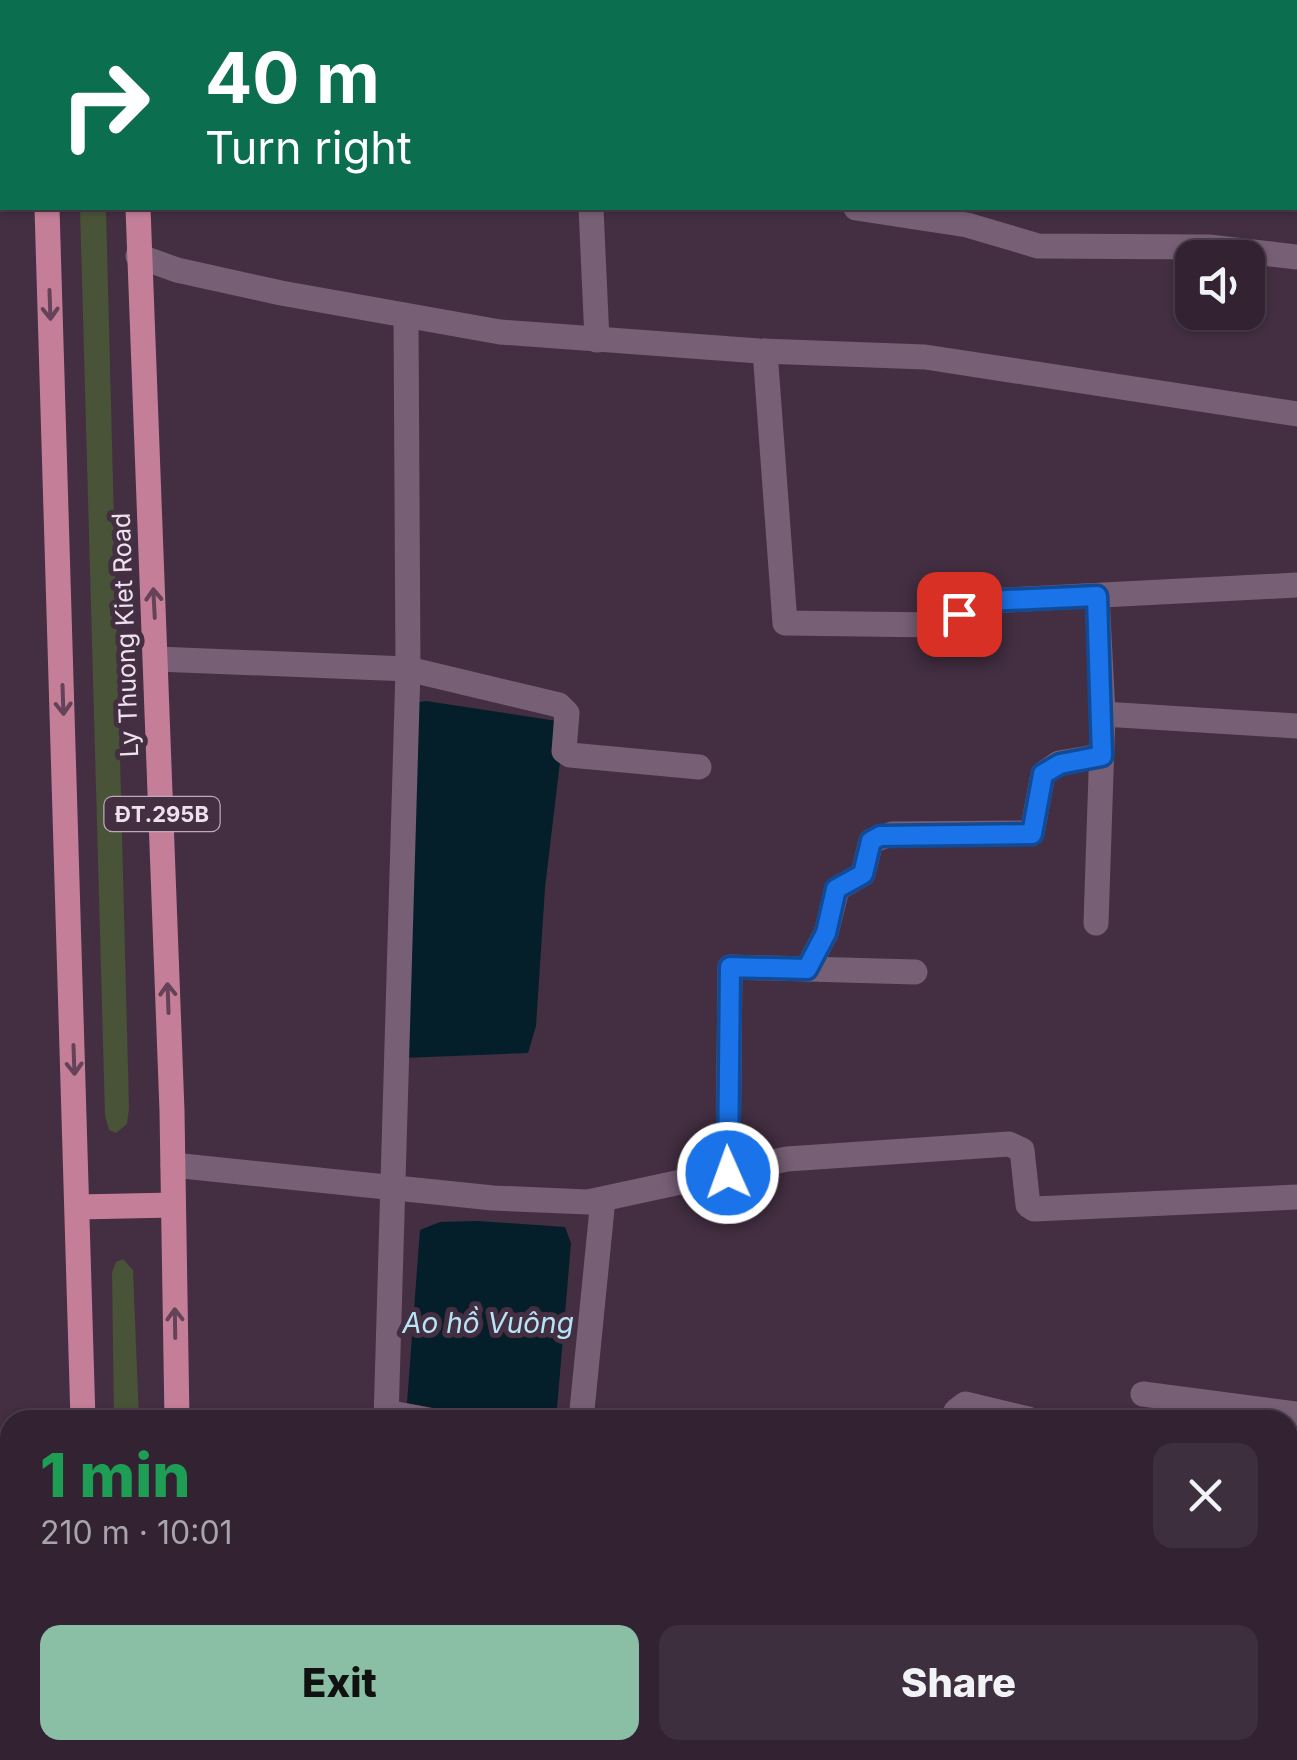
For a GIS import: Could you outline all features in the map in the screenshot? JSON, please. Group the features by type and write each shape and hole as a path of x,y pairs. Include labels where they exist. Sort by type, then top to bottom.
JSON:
{"main road":[{"path":"47,210 83,1410"},
{"name":"Ly Thuong Kiet Road","path":"138,210 173,1165 176,1410"},
{"path":"78,1208 173,1205"}],"street":[{"path":"592,210 597,340"},
{"path":"868,210 967,226 1038,246 1191,246 1297,257"},
{"path":"138,256 177,270 406,318 597,340 925,356 1297,414"},
{"path":"386,1410 408,669 406,318"},
{"path":"765,351 785,623 936,625 986,601 1297,585"},
{"path":"1096,923 1103,714 1097,596"},
{"path":"157,659 408,669 559,705 567,713 564,751 570,755 698,768"},
{"path":"1103,714 1297,726"},
{"path":"807,969 826,933 836,889 863,874 871,841 892,834 1032,834 1043,774 1060,764 1102,756"},
{"path":"728,1173 730,967 915,972"},
{"path":"173,1165 494,1198 603,1199 786,1159 1009,1144 1022,1150 1028,1206 1034,1209 1297,1197"},
{"path":"582,1410 603,1199"},
{"path":"1144,1394 1223,1410"},
{"path":"957,1410 965,1404 992,1410"}],"green space":[{"path":"80,210 106,210 129,1108 127,1124 116,1133 109,1130 105,1115"},
{"path":"123,1259 133,1270 139,1410 114,1410 112,1272 116,1262"}],"water":[{"path":"426,701 557,721 562,745 545,888 536,1026 528,1053 402,1058 404,705"},
{"name":"Ao hồ Vuông","path":"440,1222 565,1227 571,1243 557,1410 445,1410 407,1403 420,1230"}],"route":[{"path":"728,1173 725,1101 730,967 807,969 826,933 836,889 863,874 871,841 892,834 1032,834 1043,774 1060,764 1102,756 1097,596 986,601 959,614"}]}
